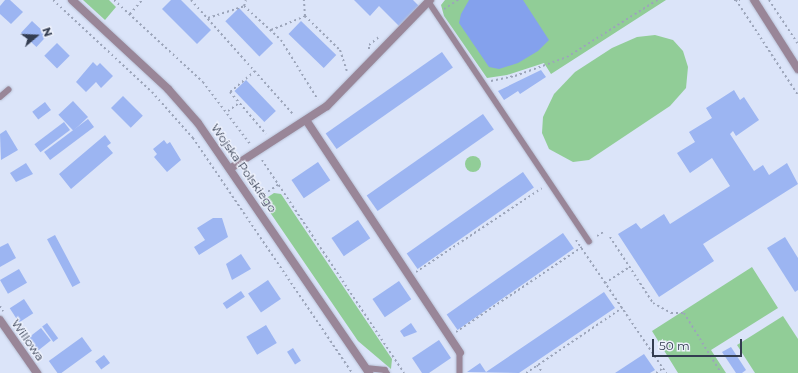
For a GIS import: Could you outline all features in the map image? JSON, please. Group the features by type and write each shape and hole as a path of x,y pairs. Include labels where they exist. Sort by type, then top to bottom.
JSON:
{"street":[{"name":"Wojska Polskiego","path":"72,0 168,89 231,168 367,370"},
{"path":"754,0 798,69"},
{"path":"231,168 326,106 431,3"},
{"path":"306,120 460,353"},
{"name":"Willowa","path":"0,320 37,373"}],"lane":[{"path":"431,3 589,241"},
{"path":"0,97 8,90"},
{"path":"460,353 460,373"},
{"path":"367,370 385,370 387,373"}],"path":[{"path":"52,0 152,92 192,138 352,373"},
{"path":"114,0 203,82 228,111 404,373"},
{"path":"130,14 142,0"},
{"path":"191,0 295,116"},
{"path":"244,6 246,0"},
{"path":"304,0 305,16 340,50 347,74 353,68"},
{"path":"431,3 438,5 442,10 458,0"},
{"path":"484,83 515,76 567,57 657,0"},
{"path":"737,0 798,95"},
{"path":"770,0 798,44"},
{"path":"208,18 244,6"},
{"path":"244,6 271,30 285,46 319,101"},
{"path":"271,30 305,16"},
{"path":"368,52 369,45 380,36"},
{"path":"255,71 230,92 267,135"},
{"path":"315,104 324,98"},
{"path":"228,111 239,103"},
{"path":"289,120 300,113"},
{"path":"262,138 272,131"},
{"path":"250,144 257,141"},
{"path":"415,273 542,188"},
{"path":"610,237 653,303 671,313 684,313 722,373"},
{"path":"455,332 589,241"},
{"path":"411,267 419,279"},
{"path":"605,283 630,267"},
{"path":"526,373 622,308"},
{"path":"452,327 459,338"},
{"path":"538,365 543,373"},
{"path":"656,373 663,368"}],"green space":[{"path":"83,0 109,0 116,7 105,20"},
{"path":"445,0 666,0 551,74 544,63 507,75 487,78 444,16 441,5"},
{"path":"655,35 673,40 683,51 688,67 686,88 670,106 589,160 573,162 549,149 542,133 543,117 554,94 575,72 612,48 637,37"},
{"path":"470,156 476,156 481,161 479,170 476,172 470,172 465,167 465,161"},
{"path":"274,193 281,194 392,359 391,369 358,341 262,201"},
{"path":"752,267 778,308 711,350 726,373 678,373 652,331"},
{"path":"783,316 798,339 798,373 755,373 737,345"}],"water":[{"path":"469,0 523,0 549,40 538,51 518,63 499,69 489,67 459,23 461,14"}],"building":[{"path":"5,0 10,0 23,12 11,24 0,14 0,6"},
{"path":"171,0 181,0 211,30 197,44 162,9"},
{"path":"354,0 413,0 419,6 399,26 379,6 370,16"},
{"path":"239,8 273,43 259,56 225,21"},
{"path":"32,21 47,35 36,47 21,33"},
{"path":"301,21 336,55 324,68 288,34"},
{"path":"57,43 70,56 57,68 44,56"},
{"path":"442,52 453,68 337,149 326,133"},
{"path":"93,62 97,66 100,63 113,76 101,88 96,82 86,92 76,82"},
{"path":"541,70 546,77 520,94 518,91 504,100 498,91"},
{"path":"246,80 276,111 264,122 234,91"},
{"path":"734,90 740,100 744,97 759,120 736,136 733,131 730,134 754,171 763,165 769,175 787,163 798,184 703,244 714,261 659,297 618,234 636,223 641,229 664,214 670,224 730,186 712,158 690,173 677,153 695,142 689,132 712,118 706,108"},
{"path":"123,96 143,116 131,128 111,108"},
{"path":"73,101 88,117 73,131 58,115"},
{"path":"45,102 51,110 38,120 32,112"},
{"path":"483,114 494,130 378,211 367,195"},
{"path":"88,119 94,127 50,160 44,152"},
{"path":"64,122 70,130 40,152 34,144"},
{"path":"6,130 18,150 1,160 0,134"},
{"path":"105,135 111,143 107,146 113,153 71,189 59,174"},
{"path":"164,140 167,144 170,142 181,160 167,172 154,157 157,154 153,149"},
{"path":"318,162 330,180 304,198 291,180"},
{"path":"26,163 33,174 16,182 10,173"},
{"path":"523,172 534,188 418,269 407,253"},
{"path":"213,218 222,218 228,237 199,255 194,247 205,240 197,228"},
{"path":"358,220 370,238 344,256 331,238"},
{"path":"563,233 574,249 458,330 447,314"},
{"path":"55,235 80,283 72,287 47,239"},
{"path":"785,237 798,258 798,290 795,292 767,248"},
{"path":"8,243 16,258 0,267 0,247"},
{"path":"241,254 251,269 232,280 226,264"},
{"path":"19,269 27,283 8,294 0,280"},
{"path":"268,280 281,299 261,312 248,293"},
{"path":"399,281 411,299 385,317 372,299"},
{"path":"241,291 245,297 227,309 223,303"},
{"path":"604,292 615,308 519,373 467,372 480,363 486,372"},
{"path":"24,299 33,313 19,323 10,308"},
{"path":"47,323 58,338 53,342 42,327"},
{"path":"411,323 417,332 404,337 400,331"},
{"path":"266,325 277,343 257,355 246,337"},
{"path":"41,328 51,341 38,350 28,338"},
{"path":"82,337 92,351 61,373 57,373 49,361"},
{"path":"439,340 451,358 429,373 422,373 412,358"},
{"path":"731,347 746,370 742,373 736,373 722,352"},
{"path":"293,348 301,361 295,364 287,352"},
{"path":"644,354 655,370 650,373 615,373"},
{"path":"104,355 110,363 101,370 95,362"}]}
